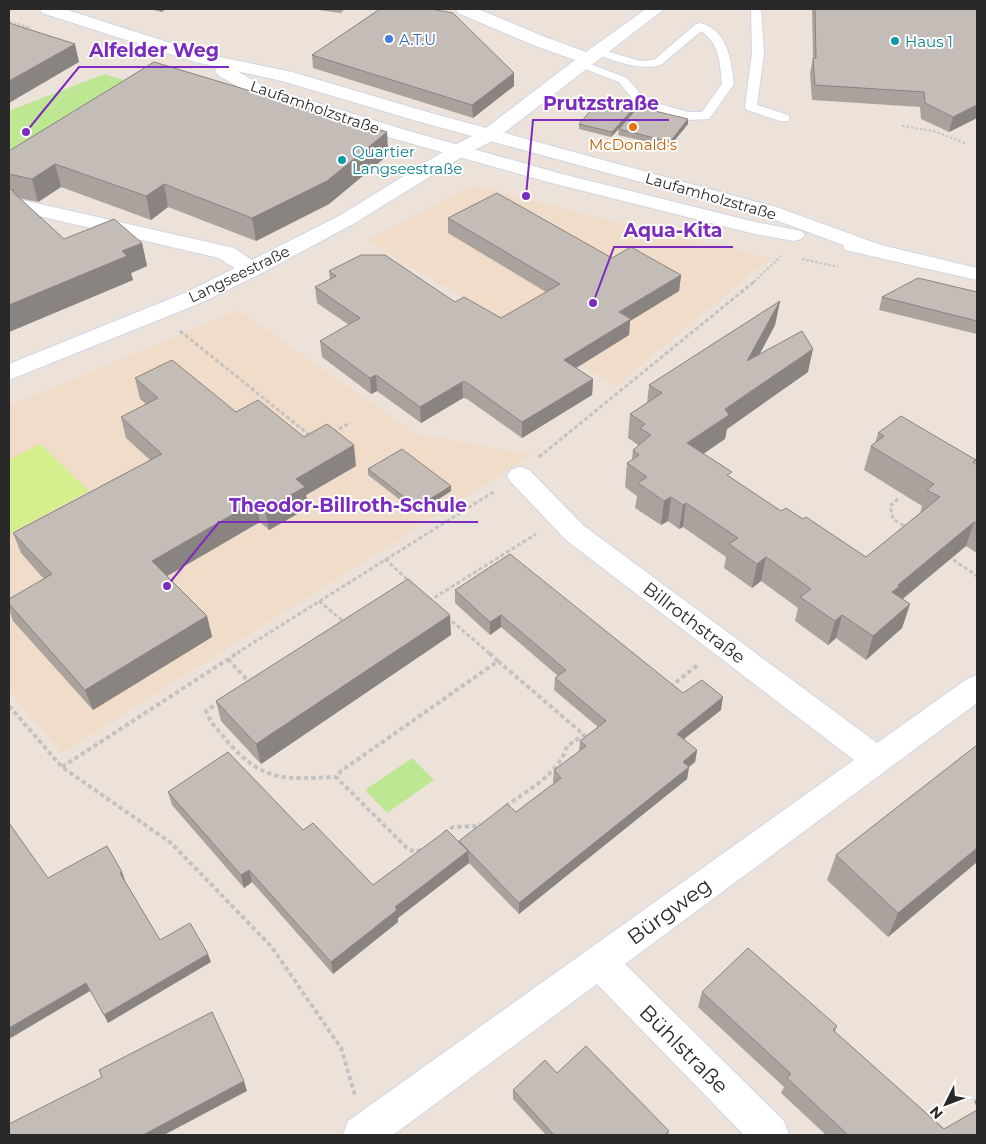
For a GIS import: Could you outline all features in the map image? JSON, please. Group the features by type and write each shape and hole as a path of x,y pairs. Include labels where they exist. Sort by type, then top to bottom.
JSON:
{"street":[{"name":"Laufamholzstraße","path":"48,9 201,58 286,76 489,135 762,210 872,248"},
{"path":"464,9 531,38 590,58"},
{"name":"Langseestraße","path":"9,373 156,313 252,269 359,212 489,135 656,9"},
{"name":"Laufamholzstraße","path":"201,58 257,90 458,152 755,228 872,248 977,274"},
{"path":"9,203 226,253 252,269"},
{"name":"Billrothstraße","path":"520,476 575,533 877,760"},
{"name":"Bürgweg","path":"368,1130 977,687"},
{"name":"Bühlstraße","path":"599,962 770,1135"}],"lane":[{"path":"756,9 758,53 751,107 784,118"},
{"path":"700,26 711,33 723,46 728,84 705,116 688,116 642,103 623,80 590,58 639,64 657,63 700,26"}],"path":[{"path":"902,126 934,131 967,144"},
{"path":"62,767 385,559 520,476 539,457 746,290 783,254"},
{"path":"156,313 315,440"},
{"path":"324,436 350,424"},
{"path":"898,499 890,506 893,519 908,528"},
{"path":"429,601 545,528 563,521"},
{"path":"944,551 949,558 977,576"},
{"path":"385,559 414,586"},
{"path":"424,596 436,607"},
{"path":"319,601 346,624"},
{"path":"443,613 584,735 597,737"},
{"path":"338,629 353,619"},
{"path":"668,688 723,646"},
{"path":"228,659 250,683"},
{"path":"336,777 341,771 498,661"},
{"path":"243,688 258,678"},
{"path":"228,697 206,711 209,720 256,770 276,775 303,778 336,777 408,848 415,852 429,844"},
{"path":"9,706 62,767 171,843 271,946 341,1048 355,1097 368,1130"},
{"path":"500,810 559,765 567,754 567,746 584,735"},
{"path":"442,834 453,827 478,826 486,821"}],"shaded area":[{"path":"474,185 620,223 770,258 616,386 365,240"},
{"path":"238,310 415,433 532,455 62,753 9,691 9,406"}],"green space":[{"path":"104,74 124,80 9,152 9,111"},
{"path":"40,444 89,491 9,534 9,460"},
{"path":"412,758 434,780 387,813 365,790"}],"building":[{"path":"380,9 431,9 453,13 514,73 472,105 312,55"},
{"name":"Haus 1","path":"815,9 977,9 977,105 953,117 925,103 924,92 815,85 813,58 816,58"},
{"path":"9,23 75,44 9,81"},
{"path":"154,62 387,132 327,181 252,218 164,184 146,196 55,164 32,179 9,174 9,151"},
{"path":"600,100 634,108 612,132 579,124"},
{"path":"638,107 688,119 670,142 619,129"},
{"path":"9,189 14,190 12,191 64,239 114,219 142,243 122,251 127,256 9,305"},
{"path":"497,193 612,258 631,247 681,275 619,312 631,319 564,360 593,379 522,422 466,382 462,382 420,407 376,375 370,378 320,341 360,318 315,287 336,276 329,271 361,255 385,255 455,302 464,297 501,318 560,284 448,218"},
{"path":"918,278 977,292 977,321 882,297"},
{"path":"780,301 747,361 802,331 813,349 725,409 729,415 687,443 732,472 727,475 781,511 786,508 803,519 806,517 866,557 940,497 927,490 934,484 871,446 884,436 878,433 901,416 976,460 973,462 977,465 977,523 974,522 898,585 900,586 892,592 910,604 873,636 842,615 835,621 800,597 811,589 766,557 757,564 729,544 738,538 686,503 683,505 671,497 664,501 638,483 647,477 627,463 639,455 633,450 651,435 640,428 645,424 630,414 662,393 649,385"},
{"path":"172,360 236,412 258,400 304,437 327,424 354,445 296,479 305,487 265,509 256,501 152,561 207,616 85,690 9,604 9,599 52,574 13,533 162,454 121,417 158,398 135,378"},
{"path":"402,449 451,486 417,507 368,469"},
{"path":"510,554 683,693 702,680 723,697 677,734 697,750 683,762 689,767 519,903 459,841 507,804 516,812 561,778 554,770 586,746 580,741 606,721 555,678 566,670 501,615 490,622 455,590"},
{"path":"408,579 450,615 256,744 216,701"},
{"path":"977,745 977,848 898,913 836,855"},
{"path":"228,752 303,830 313,823 373,885 447,830 468,851 395,907 397,910 331,962 249,870 241,875 168,792"},
{"path":"9,823 48,878 107,846 122,872 120,873 160,940 190,923 208,954 104,1015 86,983 9,1028"},
{"path":"748,948 837,1026 833,1030 944,1129 977,1110 977,1135 848,1135 787,1078 791,1074 702,992"},
{"path":"212,1012 244,1081 143,1135 9,1135 9,1124 102,1077 99,1070"},
{"path":"586,1046 669,1131 665,1135 554,1135 513,1090 545,1060 557,1073"}],"place":[{"name":"A.T.U","path":"389,39"},
{"name":"Haus 1","path":"895,41"},
{"name":"McDonald's","path":"633,127"},
{"name":"Alfelder Weg","path":"26,132"},
{"name":"Quartier Langseestraße","path":"342,160"},
{"name":"Prutzstraße","path":"526,196"},
{"name":"Aqua-Kita","path":"593,303"},
{"name":"Theodor-Billroth-Schule","path":"167,586"}]}
